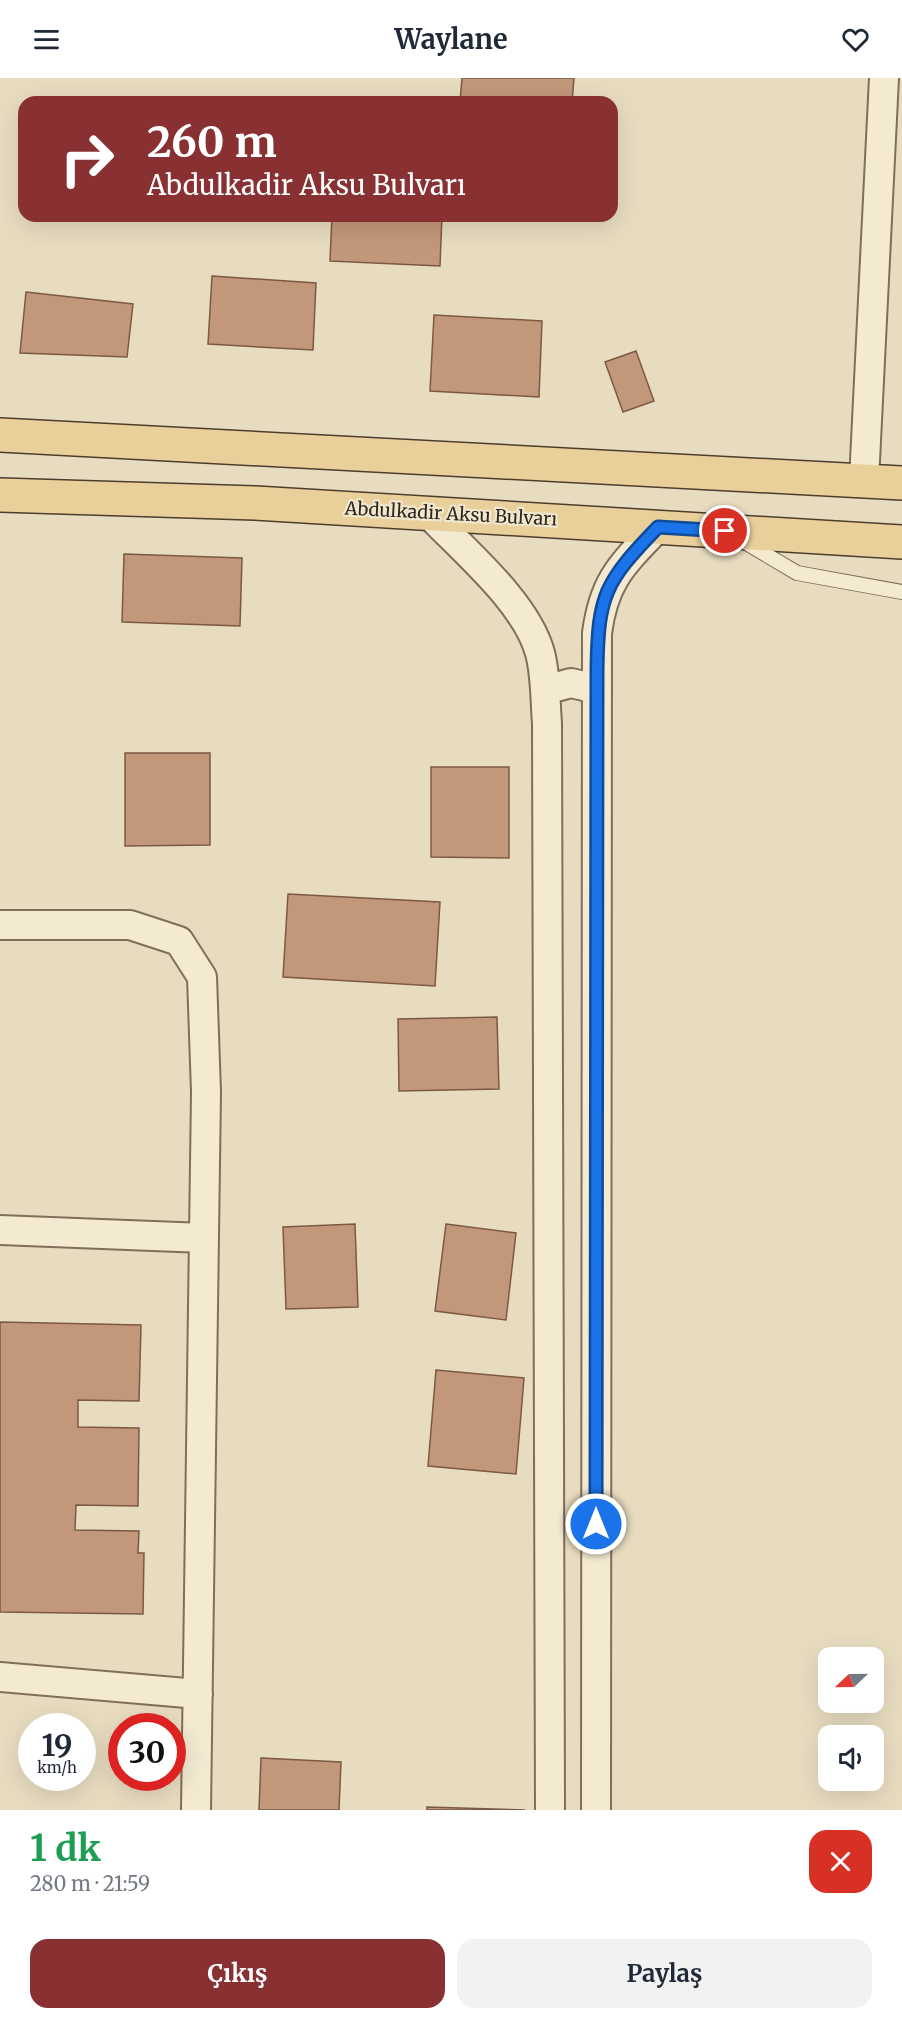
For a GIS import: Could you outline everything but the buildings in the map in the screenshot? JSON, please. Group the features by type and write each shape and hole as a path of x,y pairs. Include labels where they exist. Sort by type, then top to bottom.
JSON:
{"main road":[{"path":"0,435 902,483"},
{"name":"Abdulkadir Aksu Bulvarı","path":"0,495 255,502 902,542"}],"street":[{"path":"864,481 884,78"},
{"path":"428,513 503,593 529,627 540,652 544,690 547,723 550,1810"},
{"path":"596,1810 597,633 604,594 616,574 658,527"},
{"path":"544,690 571,683 597,689"},
{"path":"0,925 130,924 179,941 202,977 206,1092 196,1810"},
{"path":"0,1230 204,1238"},
{"path":"0,1677 198,1694"}],"lane":[{"path":"725,531 797,573 902,592"}],"route":[{"path":"596,1524 597,633 600,607 604,594 616,574 658,527 725,531"}]}
